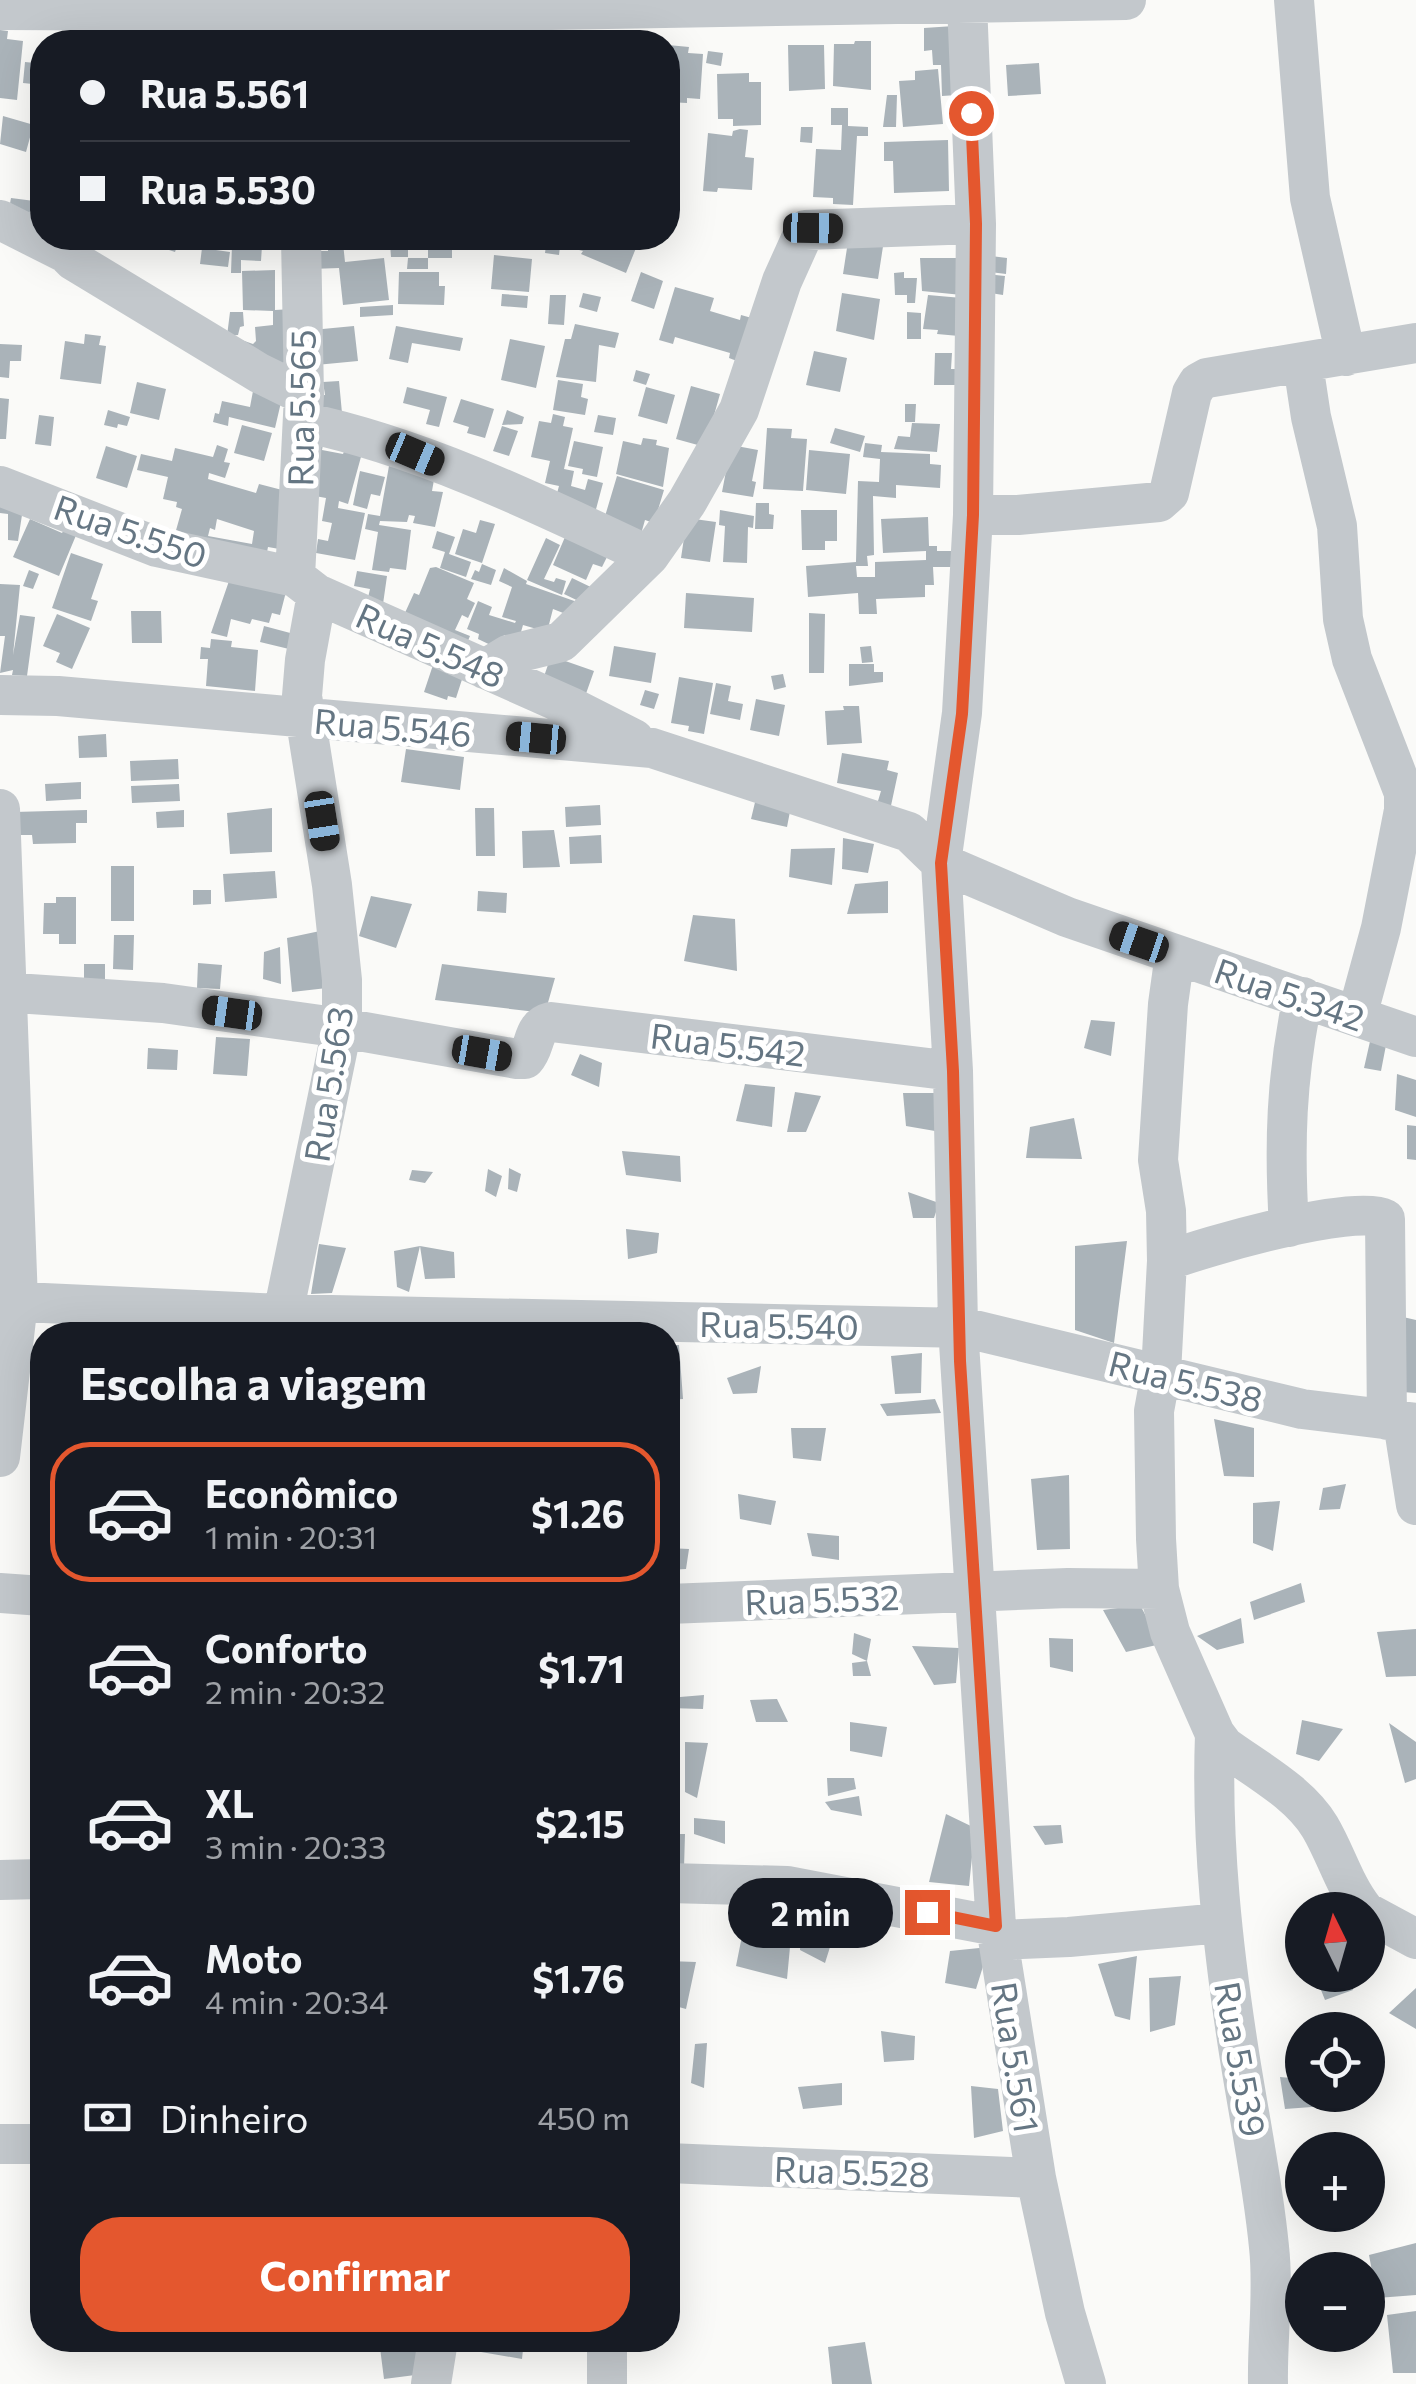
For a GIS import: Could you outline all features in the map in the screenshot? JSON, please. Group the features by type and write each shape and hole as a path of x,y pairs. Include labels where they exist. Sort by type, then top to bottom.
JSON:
{"street":[{"path":"0,10 306,14 1126,0"},
{"path":"1294,0 1310,198 1346,356"},
{"name":"Rua 5.561","path":"967,2 976,224 973,515 962,714 941,863 953,1071 958,1327 998,1933 1036,2178 1065,2313 1086,2384"},
{"path":"0,220 30,232"},
{"path":"485,669 508,655 561,642 649,556 688,502 740,410 782,282 806,230 976,224"},
{"path":"73,250 259,373 304,409 347,432 415,454 649,556"},
{"name":"Rua 5.565","path":"301,250 306,586"},
{"path":"973,515 1159,502 1169,494 1192,393 1207,378 1416,343"},
{"path":"1303,364 1311,417 1337,526 1342,620 1352,658 1404,793 1380,928 1357,1016"},
{"name":"Rua 5.550","path":"0,486 157,546 306,586"},
{"name":"Rua 5.548","path":"306,586 574,708 652,748"},
{"name":"Rua 5.563","path":"283,1322 342,1028 342,980 332,885 305,719 306,586"},
{"name":"Rua 5.546","path":"0,694 652,748 909,832 941,863"},
{"path":"0,809 9,1301 0,1457"},
{"name":"Rua 5.342","path":"941,863 1067,917 1416,1037"},
{"path":"1175,954 1158,1160 1166,1211 1167,1260 1161,1373 1154,1412 1158,1588 1170,1632 1215,1734 1224,1746 1306,1809 1320,1826 1351,1892"},
{"path":"3,992 163,1003 342,1028"},
{"path":"1289,1227 1285,1126 1288,1076 1303,997"},
{"name":"Rua 5.542","path":"342,1028 525,1059 536,1030 552,1022 953,1071"},
{"path":"1167,1260 1210,1244 1289,1227 1342,1218 1385,1219 1402,1422 1416,1505"},
{"name":"Rua 5.540","path":"9,1301 248,1322"},
{"name":"Rua 5.540","path":"680,1326 958,1327"},
{"name":"Rua 5.538","path":"958,1327 1302,1409 1402,1422"},
{"name":"Rua 5.532","path":"680,1604 1158,1588"},
{"path":"0,1593 30,1595"},
{"name":"Rua 5.539","path":"1215,1734 1213,1790 1221,1923 1268,2235 1268,2384"},
{"path":"0,1880 30,1879"},
{"path":"680,1883 787,1886 998,1933 1221,1923"},
{"path":"1385,1921 1416,1938"},
{"path":"0,2144 30,2144"},
{"name":"Rua 5.528","path":"680,2163 1036,2178"},
{"path":"431,2384 436,2352"},
{"path":"607,2352 607,2384"}],"building":[{"path":"954,26 957,95 942,96 941,65 933,65 932,50 924,51 924,28"},
{"path":"0,30 8,31 7,39 23,41 17,100 0,98"},
{"path":"871,41 871,90 833,86 834,44"},
{"path":"788,45 824,45 825,89 789,91"},
{"path":"680,46 689,47 688,53 703,54 700,99 687,98 687,103 680,103"},
{"path":"708,51 723,53 721,66 706,63"},
{"path":"25,62 30,62 30,84 23,83"},
{"path":"1039,63 1041,94 1008,96 1006,65"},
{"path":"938,69 943,124 903,127 899,81 915,80 915,71"},
{"path":"749,73 749,82 761,82 761,125 733,126 733,119 718,119 717,74"},
{"path":"887,95 897,95 896,127 883,127"},
{"path":"831,108 848,108 848,126 868,127 868,136 857,136 853,205 813,197 816,149 841,150 842,125 831,125"},
{"path":"3,116 30,124 26,152 0,144"},
{"path":"801,127 813,127 812,143 800,142"},
{"path":"748,130 745,157 754,158 752,190 703,191 708,133 732,136 733,131"},
{"path":"948,140 949,191 894,193 893,161 884,161 884,142"},
{"path":"11,198 30,200 29,217 8,214"},
{"path":"849,235 884,240 878,279 843,274"},
{"path":"202,250 230,252 228,267 200,264"},
{"path":"232,250 262,250 261,261 241,260 241,273 231,273"},
{"path":"344,250 345,262 384,258 389,300 343,305 339,268 311,269 311,251"},
{"path":"390,250 408,250 408,257 391,257"},
{"path":"428,250 452,250 452,258 428,258"},
{"path":"579,250 635,250 626,273 581,254 583,251"},
{"path":"494,255 532,259 529,292 491,289"},
{"path":"991,256 1007,258 1006,274 990,272"},
{"path":"408,258 428,258 428,269 407,269"},
{"path":"920,258 965,258 962,295 922,291"},
{"path":"275,270 275,310 292,309 295,378 233,337 253,344 255,327 273,325 273,311 243,310 242,271"},
{"path":"399,272 439,272 439,286 445,286 444,305 398,304"},
{"path":"641,272 663,281 654,309 631,301"},
{"path":"904,272 904,278 917,278 915,303 907,303 907,295 895,295 894,273"},
{"path":"986,274 1005,276 1003,295 984,292"},
{"path":"675,287 714,298 710,311 740,320 741,315 759,320 737,361 729,358 730,353 675,337 673,344 659,340"},
{"path":"583,293 601,297 597,312 579,307"},
{"path":"842,293 880,299 874,340 836,331"},
{"path":"502,294 528,296 527,308 501,306"},
{"path":"550,295 566,295 564,325 548,324"},
{"path":"928,295 962,298 959,336 923,329"},
{"path":"393,305 393,315 360,317 360,307"},
{"path":"230,312 243,312 244,326 238,335 227,336"},
{"path":"907,312 921,313 921,339 907,339"},
{"path":"575,324 619,333 615,348 599,345 596,382 556,377 565,339 571,339"},
{"path":"354,326 358,361 316,365 312,330"},
{"path":"396,326 463,338 460,351 412,343 408,363 389,359"},
{"path":"85,334 101,336 99,345 106,346 101,384 60,379 65,341 84,344"},
{"path":"510,339 545,346 536,388 501,380"},
{"path":"0,344 22,345 21,361 10,361 9,378 0,377"},
{"path":"814,351 847,358 840,392 806,385"},
{"path":"935,353 952,353 951,369 960,369 960,385 934,385"},
{"path":"636,370 650,374 646,385 633,381"},
{"path":"558,380 583,384 581,397 588,399 585,415 553,410"},
{"path":"339,381 342,413 317,415 316,396 325,395 323,382"},
{"path":"137,382 166,389 159,420 130,413"},
{"path":"691,386 720,394 705,447 676,439"},
{"path":"407,387 447,397 439,427 426,424 430,410 403,403"},
{"path":"646,387 675,395 667,424 638,416"},
{"path":"253,391 282,398 275,428 229,417 228,426 213,422 222,401 250,407"},
{"path":"0,398 9,399 6,439 0,439"},
{"path":"461,399 494,409 485,438 467,433 469,427 453,422"},
{"path":"905,404 916,404 915,422 905,422"},
{"path":"108,410 130,417 127,426 104,425"},
{"path":"507,410 524,417 522,424 502,425"},
{"path":"553,414 565,417 563,426 573,428 564,469 574,471 571,486 585,490 588,479 603,483 595,513 553,508 559,486 545,483 550,461 531,457 539,421 551,423"},
{"path":"39,415 54,417 51,446 35,444"},
{"path":"598,415 616,418 613,435 594,432"},
{"path":"912,423 940,424 937,452 894,449 898,436 910,437"},
{"path":"242,425 272,433 264,461 234,453"},
{"path":"502,426 518,431 509,456 493,451"},
{"path":"767,428 792,429 791,438 807,439 803,491 763,489"},
{"path":"835,428 865,436 860,452 830,443"},
{"path":"643,438 657,440 656,445 669,448 663,487 616,474 623,441 641,445"},
{"path":"349,439 364,446 348,504 339,501 338,508 365,513 355,560 316,553 318,539 328,541 332,523 322,521 326,498 315,496 307,467 324,440 322,450 343,454"},
{"path":"574,441 603,447 597,477 568,466"},
{"path":"865,443 882,445 881,452 930,454 930,464 941,465 940,488 896,485 896,498 873,496 874,555 867,556 868,566 856,566 857,577 875,577 875,562 926,560 926,551 883,553 881,519 928,517 929,546 937,546 937,551 960,551 960,567 933,567 934,585 925,585 925,597 876,599 877,614 859,614 858,593 808,597 806,566 856,562 858,481 879,482 880,459 863,457"},
{"path":"217,445 228,449 224,462 230,463 225,478 209,473 208,479 256,493 259,484 286,491 285,550 268,547 265,562 173,541 182,509 176,507 177,502 163,499 168,477 137,470 141,454 172,461 175,448 213,457","holes":["217,519 254,531 252,544 208,536 210,528 215,530"]},
{"path":"731,445 758,450 753,497 722,492"},
{"path":"106,446 137,456 127,488 96,478"},
{"path":"809,450 850,454 846,494 806,490"},
{"path":"389,466 435,474 432,491 443,492 435,527 413,523 415,516 409,515 407,522 380,521 379,525 411,530 406,570 390,568 389,572 372,570 378,532 365,529 368,514 380,516"},
{"path":"360,471 385,477 380,496 371,494 367,509 353,505"},
{"path":"617,476 664,490 654,523 645,520 641,534 603,523"},
{"path":"0,498 24,502 18,541 8,540 8,514 0,513"},
{"path":"756,503 769,503 769,514 774,515 773,529 755,529"},
{"path":"720,510 754,516 753,528 748,527 747,563 723,562 725,526 719,525"},
{"path":"801,510 837,510 837,541 825,541 825,550 802,550"},
{"path":"687,518 716,522 710,562 681,558"},
{"path":"30,519 62,533 65,528 77,533 59,576 13,557"},
{"path":"480,520 495,524 482,563 455,554 463,529 476,533"},
{"path":"568,530 611,549 602,567 593,564 586,580 553,565"},
{"path":"437,531 455,537 449,554 471,562 466,577 440,568 445,552 432,548"},
{"path":"546,538 560,545 544,579 566,581 562,595 527,580"},
{"path":"71,553 103,564 91,599 98,601 91,621 52,608"},
{"path":"482,564 496,570 491,585 471,579"},
{"path":"430,568 474,583 467,599 475,603 468,618 462,615 455,630 470,636 464,650 404,615 414,593 419,595"},
{"path":"504,568 527,581 526,584 580,603 576,618 553,609 547,632 523,625 519,639 504,635 499,649 478,639 479,634 467,629 478,601 492,607 489,615 516,621 502,617 512,587 499,581"},
{"path":"29,570 39,574 33,589 23,586"},
{"path":"357,571 387,576 383,604 367,602 370,589 354,586"},
{"path":"572,578 599,591 591,607 564,594"},
{"path":"229,581 287,588 280,615 272,613 269,623 231,619 227,637 211,633"},
{"path":"0,584 20,585 13,655 20,615 35,617 27,676 12,675 13,670 0,673 5,636 0,636"},
{"path":"686,593 754,598 752,632 684,628"},
{"path":"131,611 161,611 162,643 132,643"},
{"path":"809,613 825,614 824,673 809,673"},
{"path":"57,614 90,628 72,669 56,662 60,653 43,646"},
{"path":"264,626 294,634 289,649 260,642"},
{"path":"211,639 232,641 231,647 258,650 255,691 206,686 208,659 200,659 201,647 210,648"},
{"path":"614,646 656,653 651,683 609,676"},
{"path":"871,646 873,662 862,663 860,647"},
{"path":"437,653 467,664 456,698 448,696 447,700 424,692"},
{"path":"551,656 594,671 582,705 539,691"},
{"path":"849,664 874,664 874,672 883,672 883,682 849,686"},
{"path":"783,674 786,687 774,690 771,676"},
{"path":"679,677 713,683 704,734 671,723"},
{"path":"716,683 731,686 728,701 743,704 740,720 710,714"},
{"path":"645,690 659,694 654,709 640,705"},
{"path":"756,699 785,705 779,736 750,730"},
{"path":"843,706 859,706 862,743 827,745 825,711 844,710"},
{"path":"106,734 107,757 79,758 78,736"},
{"path":"406,749 464,757 460,790 401,782"},
{"path":"842,753 889,761 887,770 898,773 889,815 875,811 881,791 837,783"},
{"path":"178,759 179,779 131,781 130,761"},
{"path":"81,782 81,799 46,801 45,784"},
{"path":"179,784 180,801 132,803 131,786"},
{"path":"757,794 792,801 787,827 751,819"},
{"path":"600,805 601,825 566,827 565,807"},
{"path":"272,808 272,852 230,854 227,813"},
{"path":"475,808 494,808 495,856 476,856"},
{"path":"87,810 87,823 76,823 76,843 33,844 32,835 15,835 14,812"},
{"path":"184,810 184,827 157,828 156,812"},
{"path":"554,830 560,867 523,868 522,831"},
{"path":"601,835 602,863 570,864 569,837"},
{"path":"843,838 874,844 868,873 842,869"},
{"path":"835,848 832,885 789,877 791,849"},
{"path":"111,866 134,866 134,921 111,921"},
{"path":"275,871 277,898 225,902 223,874"},
{"path":"888,881 888,913 847,914 855,884"},
{"path":"193,890 211,890 211,904 193,905"},
{"path":"478,891 507,893 506,913 477,911"},
{"path":"371,896 412,904 396,948 359,936"},
{"path":"56,897 76,897 76,944 59,944 59,934 43,934 44,903 56,903"},
{"path":"693,915 735,919 737,971 684,961"},
{"path":"320,931 327,988 292,992 287,938"},
{"path":"114,935 134,935 133,970 113,969"},
{"path":"280,947 281,984 263,979 264,952"},
{"path":"198,963 222,965 220,989 197,988"},
{"path":"84,964 105,964 105,986 84,986"},
{"path":"442,964 555,978 545,1013 435,1000"},
{"path":"1091,1020 1115,1022 1111,1056 1084,1048"},
{"path":"216,1037 250,1039 247,1076 213,1074"},
{"path":"1371,1037 1387,1040 1381,1071 1364,1068"},
{"path":"148,1048 178,1050 177,1070 147,1069"},
{"path":"580,1054 602,1063 599,1087 571,1075"},
{"path":"1397,1074 1416,1080 1416,1117 1395,1110"},
{"path":"745,1084 775,1087 772,1127 736,1121"},
{"path":"795,1092 821,1096 806,1132 787,1132"},
{"path":"903,1093 936,1093 935,1131 906,1126"},
{"path":"1074,1118 1082,1159 1026,1158 1030,1127"},
{"path":"1407,1125 1416,1126 1416,1160 1407,1159"},
{"path":"622,1151 680,1156 681,1182 626,1175"},
{"path":"509,1168 521,1174 517,1192 508,1189"},
{"path":"488,1169 502,1176 496,1197 485,1191"},
{"path":"412,1170 433,1172 425,1183 409,1180"},
{"path":"908,1192 939,1203 934,1218 913,1218"},
{"path":"626,1229 659,1233 657,1253 628,1259"},
{"path":"1127,1241 1114,1343 1075,1330 1075,1246"},
{"path":"319,1244 346,1248 332,1293 311,1294"},
{"path":"420,1246 454,1252 455,1278 425,1279"},
{"path":"420,1246 409,1292 397,1287 394,1251"},
{"path":"1403,1317 1416,1320 1416,1393 1402,1392"},
{"path":"922,1353 921,1393 895,1394 891,1356"},
{"path":"761,1366 757,1393 733,1394 727,1378"},
{"path":"935,1399 941,1413 887,1416 880,1404"},
{"path":"1214,1419 1254,1428 1254,1477 1224,1476"},
{"path":"791,1428 826,1428 821,1461 793,1458"},
{"path":"1069,1475 1070,1549 1037,1550 1031,1479"},
{"path":"1346,1484 1340,1509 1319,1510 1323,1488"},
{"path":"738,1494 776,1501 771,1525 740,1519"},
{"path":"1280,1501 1273,1551 1253,1543 1253,1503"},
{"path":"807,1533 839,1536 839,1560 812,1556"},
{"path":"680,1549 689,1549 686,1569 680,1569"},
{"path":"1301,1583 1305,1602 1254,1620 1250,1602"},
{"path":"1140,1605 1161,1644 1126,1652 1103,1610"},
{"path":"1241,1618 1244,1643 1217,1650 1197,1636"},
{"path":"1416,1629 1416,1676 1386,1677 1377,1632"},
{"path":"854,1633 871,1639 867,1661 852,1654"},
{"path":"1049,1638 1073,1639 1073,1672 1050,1667"},
{"path":"912,1646 959,1648 956,1683 934,1685"},
{"path":"867,1661 871,1676 853,1676 852,1663"},
{"path":"704,1695 703,1709 680,1708 680,1697"},
{"path":"777,1699 788,1722 756,1722 750,1700"},
{"path":"1302,1720 1343,1729 1319,1761 1296,1754"},
{"path":"850,1722 887,1727 882,1757 850,1751"},
{"path":"1389,1723 1416,1742 1416,1779 1405,1783"},
{"path":"685,1742 708,1743 697,1798 685,1792"},
{"path":"827,1778 854,1778 856,1789 828,1796"},
{"path":"859,1796 862,1816 831,1810 825,1802"},
{"path":"946,1814 975,1828 969,1886 929,1882"},
{"path":"694,1818 725,1821 725,1844 694,1834"},
{"path":"1061,1825 1063,1843 1045,1845 1033,1826"},
{"path":"680,1834 685,1834 684,1868 680,1866"},
{"path":"801,1926 836,1928 825,1963 800,1950"},
{"path":"742,1936 790,1947 787,1979 736,1966"},
{"path":"989,1947 976,1989 945,1983 950,1951"},
{"path":"1137,1956 1130,2020 1115,2016 1098,1964"},
{"path":"680,1961 696,1962 686,2009 680,2007"},
{"path":"1181,1976 1175,2025 1150,2032 1149,1978"},
{"path":"1416,1988 1416,2029 1389,2013"},
{"path":"1322,1992 1347,1992 1325,2000"},
{"path":"881,2031 915,2036 914,2060 884,2062"},
{"path":"707,2043 704,2088 691,2083 695,2044"},
{"path":"1280,2077 1285,2077 1285,2109"},
{"path":"842,2083 842,2105 803,2109 798,2087"},
{"path":"971,2086 998,2089 1003,2131 974,2138"},
{"path":"1416,2243 1416,2295 1385,2297 1385,2252 1381,2252"},
{"path":"1416,2311 1416,2373 1393,2373 1387,2315"},
{"path":"865,2342 872,2384 832,2384 828,2347"},
{"path":"381,2352 420,2352 423,2374 384,2379"},
{"path":"481,2352 523,2352 522,2359"}],"route":[{"path":"927,1912 996,1926 965,1462 953,1071 941,863 962,714 973,515 976,224 971,113"}]}
